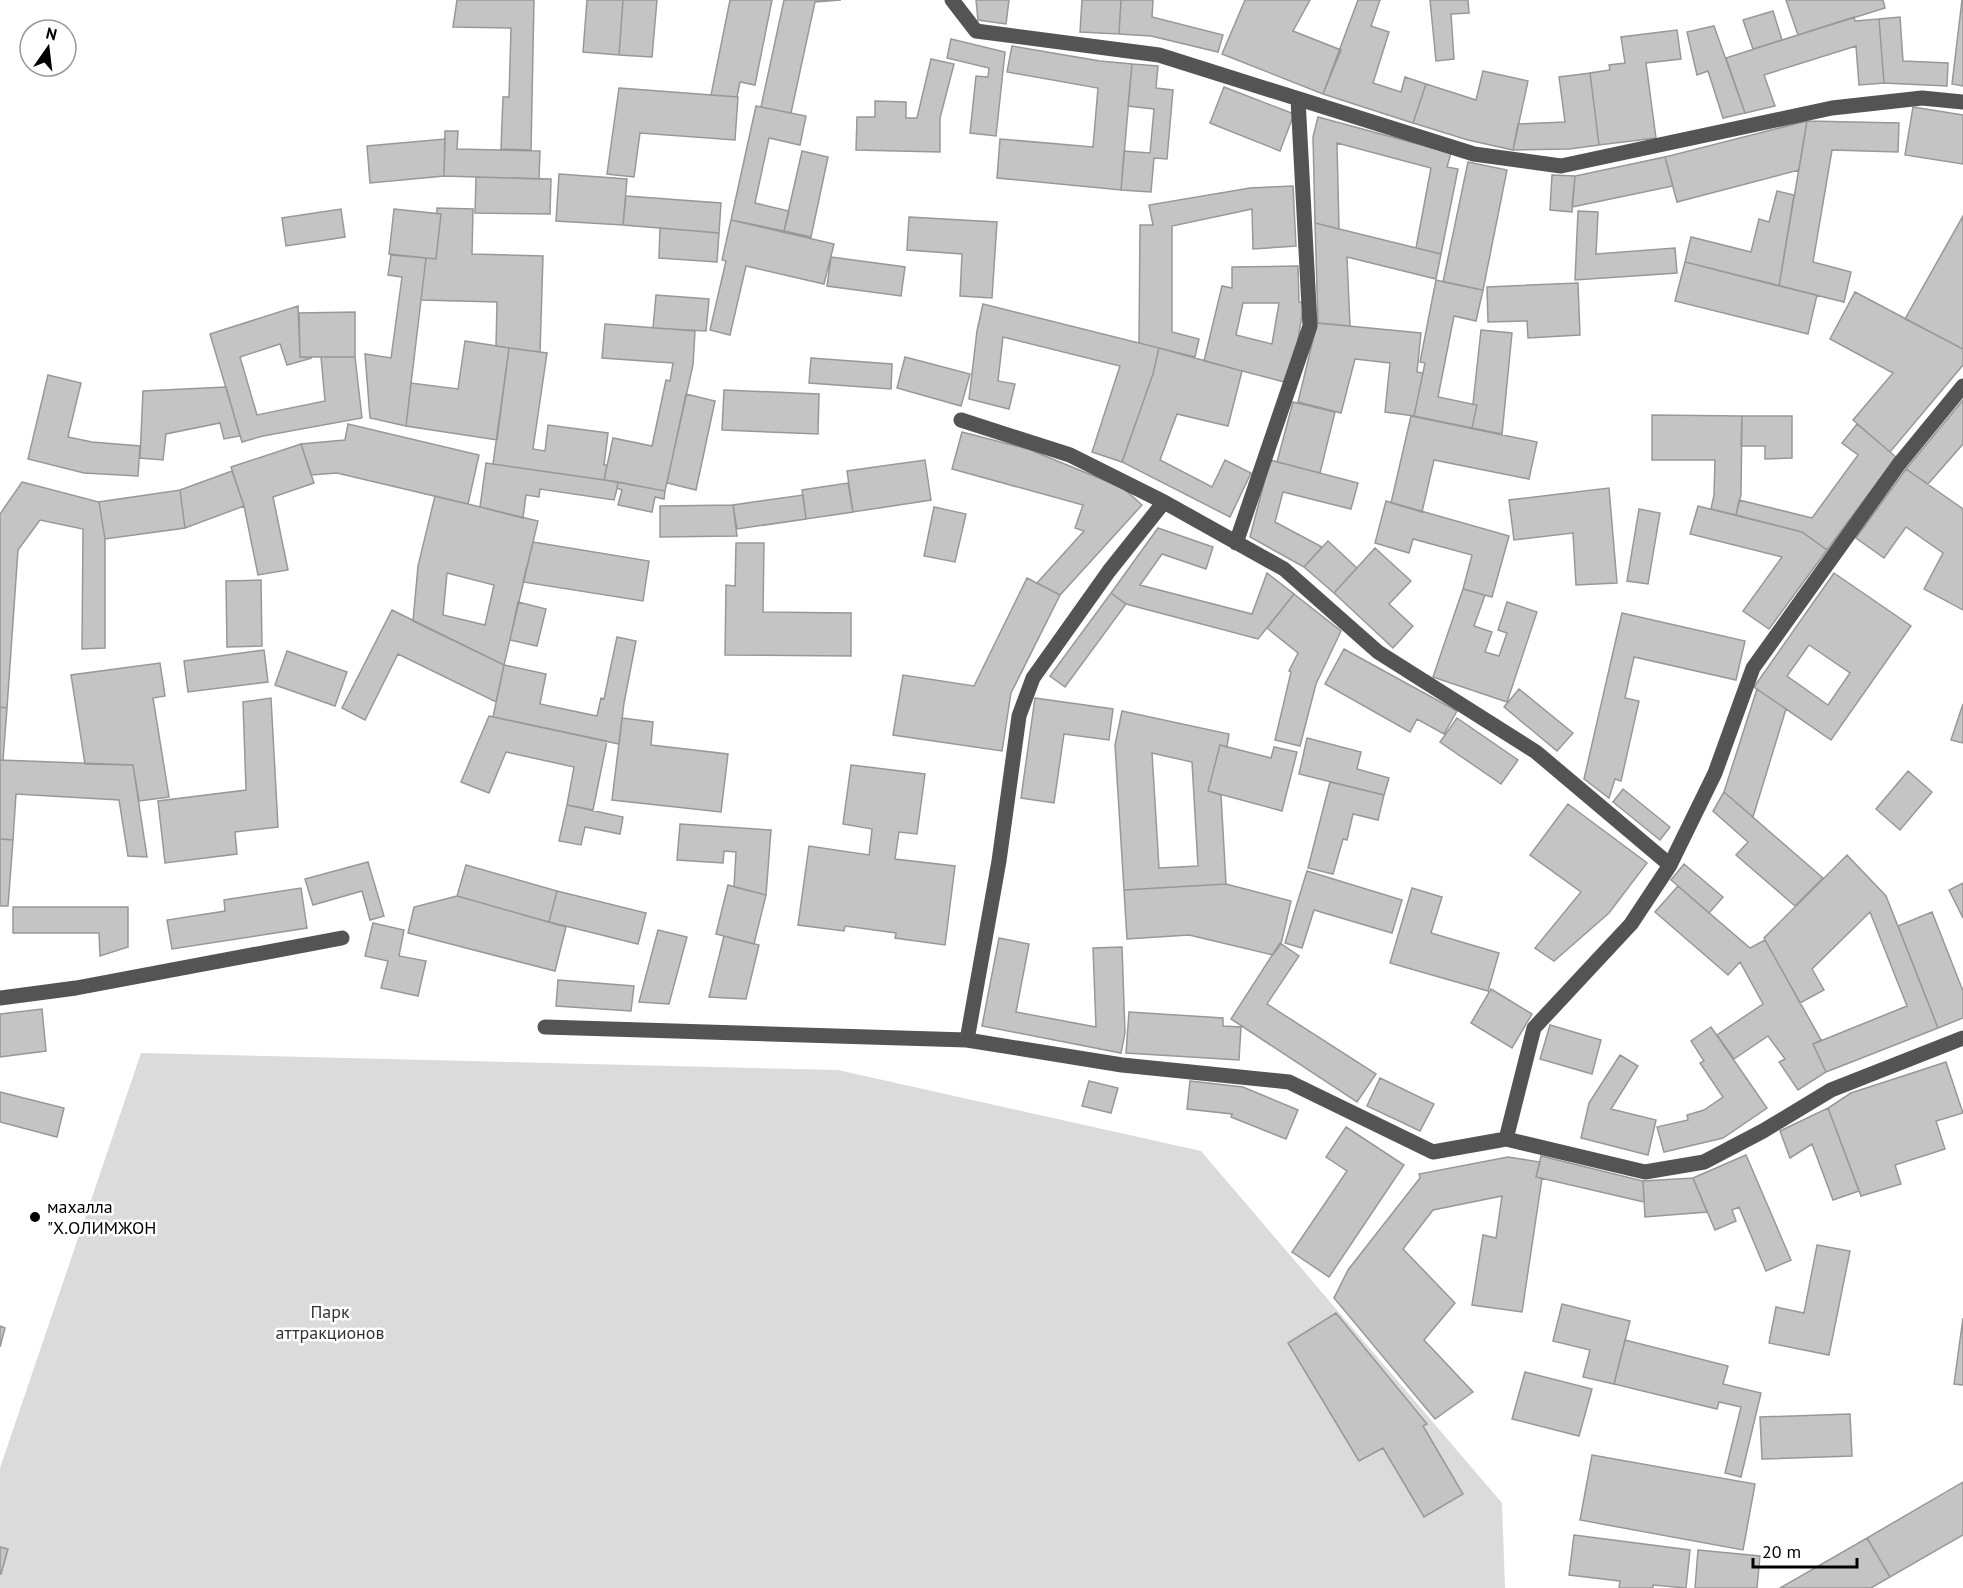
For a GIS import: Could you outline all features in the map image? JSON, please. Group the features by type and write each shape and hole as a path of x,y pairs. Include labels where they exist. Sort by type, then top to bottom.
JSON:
{"street":[{"path":"952,0 976,31 1159,55 1474,154 1561,166 1832,108 1922,98 1963,102"},
{"path":"1236,543 1310,326 1298,99"},
{"path":"1506,1139 1534,1028 1631,924 1670,865 1715,773 1753,668 1899,464 1963,386"},
{"path":"961,420 1070,455 1164,502 1284,569 1378,652 1536,752 1670,865"},
{"path":"967,1040 999,861 1019,716 1033,678 1108,571 1164,502"},
{"path":"0,998 76,988 342,938"},
{"path":"545,1027 967,1040 1122,1065 1289,1082 1432,1152 1506,1139 1645,1172 1704,1162 1763,1131 1831,1090 1963,1038"}],"green space":[{"name":"Парк аттракционов","path":"141,1053 838,1070 1201,1151 1502,1503 1505,1588 0,1588 0,1468"}],"building":[{"path":"457,0 534,0 531,150 501,149 503,97 509,97 511,28 453,27"},
{"path":"587,0 623,0 619,55 583,52"},
{"path":"623,0 657,0 652,57 619,55"},
{"path":"730,0 772,0 755,85 740,82 737,97 711,95"},
{"path":"784,0 841,0 815,2 791,113 761,107"},
{"path":"976,0 1009,0 1006,24 978,20"},
{"path":"1082,0 1121,0 1119,34 1080,32"},
{"path":"1121,0 1153,0 1152,17 1223,35 1218,52 1151,36 1119,34"},
{"path":"1245,0 1310,0 1293,31 1341,50 1323,94 1222,54"},
{"path":"1358,0 1380,0 1371,26 1389,32 1373,83 1401,92 1405,77 1426,84 1413,123 1323,94"},
{"path":"1430,0 1468,0 1469,13 1451,14 1454,59 1436,61"},
{"path":"1786,0 1883,0 1885,8 1798,35"},
{"path":"1963,0 1963,86 1952,84"},
{"path":"1773,11 1782,40 1753,49 1743,20"},
{"path":"1854,17 1855,21 1879,19 1884,83 1859,85 1856,46 1764,75 1775,106 1745,113 1726,58"},
{"path":"1900,17 1903,61 1948,63 1947,86 1884,83 1879,19"},
{"path":"1714,26 1745,113 1723,118 1708,71 1697,75 1687,32"},
{"path":"1677,30 1681,59 1646,63 1656,138 1599,145 1590,73 1610,70 1609,65 1625,63 1621,37"},
{"path":"951,39 1005,52 996,136 970,133 976,76 988,77 989,68 947,58"},
{"path":"1012,46 1132,64 1121,190 997,178 1000,139 1093,147 1098,88 1007,72"},
{"path":"931,59 954,64 940,118 940,152 856,150 857,117 875,117 875,101 906,102 906,118 917,118"},
{"path":"1132,64 1158,66 1156,88 1173,90 1167,159 1154,158 1151,192 1121,190 1124,151 1150,153 1154,109 1128,106"},
{"path":"1483,71 1528,81 1513,150 1468,140 1413,123 1426,84 1476,100"},
{"path":"1590,73 1599,145 1569,149 1513,150 1518,124 1565,122 1559,77"},
{"path":"1224,87 1294,114 1280,151 1210,123"},
{"path":"619,88 738,97 735,140 640,133 634,177 607,174"},
{"path":"756,106 806,116 800,145 769,138 755,203 789,211 784,231 731,220"},
{"path":"1913,107 1963,115 1963,164 1905,155"},
{"path":"1318,117 1451,153 1447,167 1458,169 1441,254 1416,248 1431,168 1337,143 1339,229 1315,223 1313,137"},
{"path":"1807,121 1799,170 1677,202 1665,157"},
{"path":"1807,121 1899,123 1898,152 1832,150 1813,262 1851,272 1844,302 1779,286"},
{"path":"445,131 458,131 457,149 540,151 539,179 444,176"},
{"path":"445,139 444,176 370,183 367,146"},
{"path":"802,151 828,157 811,237 784,231"},
{"path":"1665,157 1673,186 1572,207 1575,176"},
{"path":"1468,162 1507,170 1483,290 1443,282"},
{"path":"559,174 627,179 623,225 556,221"},
{"path":"1552,175 1575,176 1572,212 1550,210"},
{"path":"476,177 551,179 550,214 475,213"},
{"path":"1293,186 1296,246 1253,249 1252,209 1172,226 1172,332 1199,339 1195,357 1139,343 1140,225 1153,225 1149,205 1250,188"},
{"path":"1777,191 1794,195 1779,286 1685,262 1691,237 1751,252 1759,219 1769,222"},
{"path":"626,196 721,203 719,233 623,225"},
{"path":"437,208 473,209 472,254 543,256 540,352 496,346 497,302 421,300 426,258 436,259 441,214 437,214"},
{"path":"341,209 345,237 286,246 282,218"},
{"path":"394,209 441,214 436,259 389,254"},
{"path":"1578,211 1598,212 1596,254 1675,248 1677,273 1575,280"},
{"path":"1963,216 1963,349 1905,319"},
{"path":"909,217 997,222 992,298 960,296 962,254 907,250"},
{"path":"731,220 834,244 824,284 746,266 730,335 710,330 726,261 722,260"},
{"path":"1315,223 1441,254 1436,279 1347,257 1350,326 1318,323"},
{"path":"660,228 719,233 717,262 659,258"},
{"path":"391,255 426,258 406,426 370,418 365,354 391,358 402,277 388,275"},
{"path":"831,257 905,267 901,296 827,286"},
{"path":"1685,262 1817,295 1808,334 1675,301"},
{"path":"1298,266 1299,302 1304,303 1288,383 1204,361 1222,286 1232,288 1232,267","holes":["1243,303 1279,303 1272,344 1236,335"]},
{"path":"1436,280 1483,290 1476,321 1454,316 1438,397 1477,405 1472,428 1414,416 1425,363 1420,362"},
{"path":"1578,283 1580,335 1528,338 1527,321 1488,322 1487,287"},
{"path":"1855,292 1963,349 1963,365 1890,452 1853,420 1893,373 1830,339"},
{"path":"656,295 709,299 706,331 653,328"},
{"path":"983,304 1159,348 1153,374 1122,462 1092,452 1120,366 1003,337 998,381 1015,384 1009,409 969,399 977,331"},
{"path":"298,306 300,357 312,358 287,365 280,344 240,357 257,415 325,401 321,357 355,357 362,418 242,442 210,334"},
{"path":"355,312 355,357 300,357 299,313"},
{"path":"1317,323 1421,333 1417,372 1423,373 1414,416 1385,412 1390,363 1355,359 1341,413 1298,402"},
{"path":"605,324 695,331 693,365 665,491 604,480 613,438 652,446 666,380 670,381 673,363 602,358"},
{"path":"1481,330 1512,333 1502,434 1472,428 1477,405 1473,404"},
{"path":"465,341 509,348 497,440 406,426 411,383 458,389"},
{"path":"509,348 547,353 533,449 545,451 548,425 608,433 604,480 493,464"},
{"path":"1159,348 1242,371 1228,426 1177,414 1160,460 1212,487 1225,460 1251,473 1230,517 1122,462 1153,374"},
{"path":"905,357 970,374 961,406 897,388"},
{"path":"811,358 892,364 891,389 809,383"},
{"path":"48,375 81,383 68,437 92,442 140,446 138,476 84,473 28,459"},
{"path":"226,387 240,436 224,439 220,423 166,434 163,460 140,458 143,391"},
{"path":"724,390 819,394 818,434 722,430"},
{"path":"686,394 715,401 696,490 667,483"},
{"path":"1963,400 1963,444 1928,484 1906,469"},
{"path":"1293,402 1335,412 1320,473 1277,462"},
{"path":"1652,415 1742,416 1741,495 1736,515 1711,509 1714,495 1715,460 1652,460"},
{"path":"1411,416 1537,442 1529,479 1434,460 1422,512 1391,503"},
{"path":"1742,416 1792,416 1792,458 1765,459 1765,446 1741,446"},
{"path":"348,424 479,455 468,504 337,473 311,475 301,444 345,440"},
{"path":"1857,424 1896,457 1827,550 1802,532 1736,515 1739,500 1812,518 1858,455 1842,443"},
{"path":"962,432 1028,449 1123,488 1142,505 1060,595 1037,583 1084,531 1075,528 1083,505 952,469"},
{"path":"301,444 314,483 273,497 288,570 258,575 244,506 231,467"},
{"path":"925,460 931,500 853,512 847,471"},
{"path":"1270,460 1358,483 1351,509 1283,492 1275,522 1322,547 1304,567 1250,537"},
{"path":"486,463 618,482 617,489 614,500 540,489 539,497 526,495 523,518 480,507"},
{"path":"1906,469 1963,509 1963,610 1924,589 1943,553 1906,527 1884,558 1856,538"},
{"path":"232,471 244,506 185,528 180,490"},
{"path":"22,482 99,502 105,539 105,648 82,649 83,529 40,520 18,550 7,708 0,707 0,514"},
{"path":"618,482 665,491 664,499 655,497 652,512 618,505 622,490 617,488"},
{"path":"848,483 853,512 806,519 802,490"},
{"path":"1609,488 1617,583 1576,585 1573,533 1514,540 1509,500"},
{"path":"180,490 185,528 105,539 99,502"},
{"path":"803,495 806,519 737,529 733,505"},
{"path":"435,496 538,521 504,665 413,621 418,566","holes":["447,573 494,585 485,625 443,615"]},
{"path":"1386,501 1509,536 1492,597 1463,589 1472,555 1413,539 1409,553 1375,543"},
{"path":"733,505 737,536 660,537 660,506"},
{"path":"1698,506 1802,532 1827,550 1769,629 1743,611 1782,557 1690,534"},
{"path":"934,507 966,514 955,562 924,556"},
{"path":"1639,509 1660,513 1648,584 1627,581"},
{"path":"1158,528 1213,547 1206,569 1162,554 1140,585 1252,614 1267,573 1294,594 1258,639 1126,604 1111,593"},
{"path":"1328,541 1357,568 1334,593 1304,567"},
{"path":"533,542 649,561 643,601 523,582"},
{"path":"736,543 764,543 763,612 851,613 851,656 725,655 726,585 735,586"},
{"path":"1375,548 1411,581 1389,604 1413,626 1393,648 1334,593"},
{"path":"1834,573 1911,626 1831,740 1754,687","holes":["1809,645 1850,673 1828,705 1787,676"]},
{"path":"1027,578 1060,595 1011,693 1002,751 893,735 903,675 974,686"},
{"path":"261,580 262,646 227,647 226,581"},
{"path":"1463,589 1485,595 1474,626 1492,632 1485,652 1499,656 1507,633 1498,630 1507,602 1537,612 1507,702 1433,677"},
{"path":"1111,593 1126,604 1065,687 1050,676"},
{"path":"1294,594 1341,631 1316,684 1300,746 1275,740 1291,672 1289,671 1298,653 1267,628"},
{"path":"518,602 546,609 537,646 510,640"},
{"path":"392,610 504,665 496,702 398,654 365,720 342,708"},
{"path":"1622,613 1745,641 1736,680 1634,657 1625,698 1639,701 1621,781 1615,779 1609,798 1584,779"},
{"path":"617,637 636,641 619,744 493,717 504,665 546,674 540,704 597,716 601,698 604,699"},
{"path":"1344,649 1457,711 1444,734 1417,719 1410,732 1325,684"},
{"path":"264,650 268,682 188,692 184,661"},
{"path":"287,651 347,672 335,706 275,685"},
{"path":"160,663 165,696 153,698 169,797 139,801 133,765 85,764 71,675"},
{"path":"1519,689 1573,733 1557,751 1504,707"},
{"path":"1757,689 1786,709 1753,817 1724,792"},
{"path":"271,698 278,827 235,832 237,854 165,863 158,801 246,790 243,702"},
{"path":"1035,698 1113,709 1109,740 1064,734 1054,803 1021,798"},
{"path":"1963,704 1963,743 1951,740"},
{"path":"0,707 7,708 3,760 0,760"},
{"path":"1122,711 1229,734 1227,747 1220,745 1208,791 1221,795 1226,884 1124,890 1115,745","holes":["1152,753 1192,762 1198,866 1159,868"]},
{"path":"489,716 607,741 593,810 567,805 574,767 506,752 489,793 461,782"},
{"path":"622,718 653,722 651,745 728,754 721,812 612,800"},
{"path":"1457,718 1518,760 1501,784 1440,742"},
{"path":"1307,738 1361,752 1357,769 1389,778 1384,795 1299,774"},
{"path":"1220,745 1271,758 1274,747 1297,752 1282,811 1208,791"},
{"path":"0,760 133,765 147,857 128,856 119,800 16,794 13,840 0,839"},
{"path":"851,765 925,774 917,834 899,832 895,859 955,866 945,945 895,938 896,933 845,926 844,931 798,925 809,846 869,855 872,829 843,824"},
{"path":"1908,771 1932,792 1900,830 1876,809"},
{"path":"1330,782 1384,795 1378,820 1353,814 1347,840 1343,839 1333,874 1308,868"},
{"path":"1623,789 1670,827 1660,840 1613,802"},
{"path":"1724,792 1823,878 1795,906 1736,855 1748,842 1713,811"},
{"path":"1568,804 1647,863 1609,913 1554,961 1535,948 1581,892 1530,855"},
{"path":"567,805 623,817 620,834 585,827 581,845 559,841"},
{"path":"680,824 771,830 766,895 734,887 736,852 724,851 723,863 677,860"},
{"path":"0,839 13,840 8,906 0,906"},
{"path":"1847,855 1886,896 1938,1028 1826,1072 1813,1044 1907,1006 1870,912 1812,969 1824,990 1800,1003 1764,938"},
{"path":"368,862 384,916 370,920 362,891 313,905 305,879"},
{"path":"1684,864 1723,897 1709,913 1671,880"},
{"path":"466,865 557,891 549,922 457,896"},
{"path":"1307,871 1402,900 1392,933 1314,910 1302,948 1285,943"},
{"path":"1963,883 1963,918 1949,890"},
{"path":"1226,884 1291,901 1281,944 1273,955 1189,935 1127,939 1124,890"},
{"path":"728,885 766,895 754,944 716,934"},
{"path":"1678,886 1750,948 1765,940 1821,1040 1813,1044 1826,1072 1798,1090 1779,1062 1785,1059 1768,1036 1734,1059 1717,1035 1763,1004 1740,962 1728,975 1655,912"},
{"path":"301,888 307,928 172,949 167,920 225,911 224,900"},
{"path":"1412,888 1442,897 1431,933 1499,953 1488,991 1390,963"},
{"path":"557,891 646,913 638,944 549,922"},
{"path":"457,896 566,927 555,971 408,933 414,907"},
{"path":"13,907 128,907 128,947 100,956 99,933 13,933"},
{"path":"1932,912 1963,991 1963,1018 1938,1028 1898,926"},
{"path":"373,923 404,930 399,956 426,961 418,996 381,988 388,961 365,956"},
{"path":"658,930 687,937 669,1004 639,1002"},
{"path":"724,936 759,945 746,999 709,997"},
{"path":"999,938 1029,944 1016,1012 1096,1027 1093,948 1122,947 1125,1033 1121,1053 982,1026"},
{"path":"1280,943 1299,956 1267,1004 1376,1074 1357,1102 1231,1019"},
{"path":"558,980 634,986 631,1011 556,1006"},
{"path":"1491,989 1532,1014 1512,1048 1471,1023"},
{"path":"42,1009 46,1051 0,1057 0,1014"},
{"path":"1129,1012 1223,1018 1223,1026 1241,1027 1239,1060 1126,1053"},
{"path":"1550,1025 1601,1040 1592,1074 1540,1059"},
{"path":"1711,1027 1767,1108 1723,1138 1664,1152 1657,1127 1688,1120 1687,1115 1704,1110 1723,1097 1700,1063 1704,1061 1691,1041"},
{"path":"1620,1055 1638,1066 1611,1109 1656,1120 1648,1155 1581,1138 1589,1103"},
{"path":"1946,1062 1963,1113 1936,1121 1945,1149 1895,1165 1901,1184 1861,1196 1828,1108 1851,1093"},
{"path":"1380,1078 1434,1104 1420,1131 1367,1106"},
{"path":"1089,1081 1118,1088 1111,1113 1082,1106"},
{"path":"1190,1081 1243,1087 1298,1110 1286,1139 1231,1117 1232,1114 1187,1109"},
{"path":"0,1092 64,1108 57,1137 0,1122"},
{"path":"1828,1108 1859,1191 1833,1200 1812,1144 1790,1158 1780,1131"},
{"path":"1346,1127 1404,1165 1329,1277 1292,1252 1347,1171 1326,1157"},
{"path":"1746,1155 1791,1260 1766,1271 1739,1207 1732,1210 1736,1221 1715,1230 1693,1178"},
{"path":"1541,1156 1643,1181 1644,1202 1536,1177"},
{"path":"1508,1157 1540,1162 1536,1177 1542,1178 1522,1312 1472,1305 1483,1235 1496,1238 1502,1196 1433,1210 1403,1249 1455,1303 1424,1340 1473,1392 1435,1419 1334,1298 1348,1270 1420,1178 1419,1174"},
{"path":"1693,1178 1707,1212 1645,1217 1643,1181"},
{"path":"1817,1245 1850,1251 1829,1355 1769,1343 1776,1307 1804,1313"},
{"path":"1562,1304 1630,1321 1614,1384 1583,1377 1590,1350 1553,1341"},
{"path":"1336,1313 1427,1424 1423,1426 1463,1494 1424,1517 1383,1448 1359,1461 1288,1343"},
{"path":"1963,1318 1963,1385 1954,1384"},
{"path":"0,1326 5,1328 0,1347"},
{"path":"1625,1340 1728,1366 1723,1384 1761,1393 1741,1477 1725,1473 1741,1407 1719,1402 1717,1409 1614,1384"},
{"path":"1525,1372 1592,1389 1579,1436 1512,1419"},
{"path":"1850,1414 1852,1456 1762,1459 1760,1417"},
{"path":"1592,1455 1755,1484 1743,1550 1580,1520"},
{"path":"1963,1482 1963,1535 1890,1577 1867,1538"},
{"path":"1574,1535 1690,1550 1686,1588 1653,1585 1653,1588 1619,1588 1620,1581 1569,1575"},
{"path":"1867,1538 1890,1577 1871,1588 1780,1588"},
{"path":"0,1547 8,1549 1,1574 0,1574"},
{"path":"1698,1550 1760,1556 1757,1588 1695,1588"}],"place":[{"name":"махалла \"Х.ОЛИМЖОН","path":"35,1217"}]}
